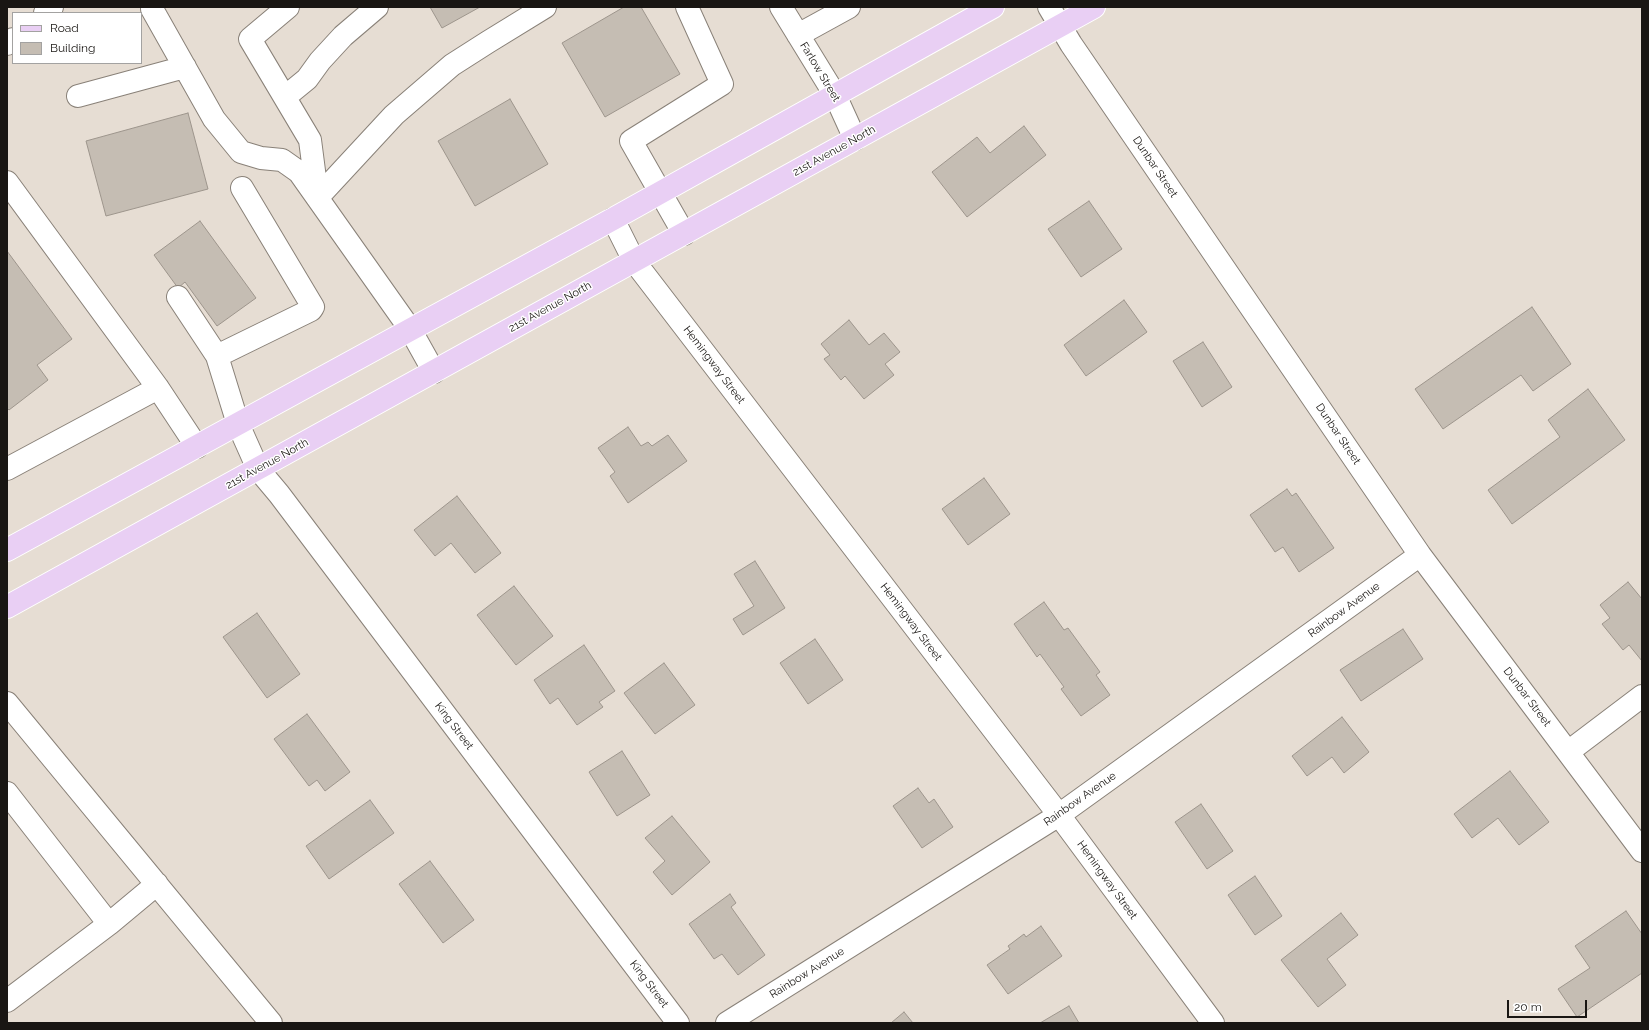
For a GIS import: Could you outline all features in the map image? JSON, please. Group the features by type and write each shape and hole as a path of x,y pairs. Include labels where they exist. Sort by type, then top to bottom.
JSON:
{"main road":[{"path":"7,550 613,219 993,7"},
{"name":"21st Avenue North","path":"7,607 1094,7"}],"street":[{"path":"288,7 250,38 310,140 318,197"},
{"path":"285,97 307,79 343,36 377,7"},
{"path":"318,197 394,115 452,65 546,7"},
{"path":"684,234 631,141 722,84 687,7"},
{"name":"Farlow Street","path":"781,7 835,95 855,139"},
{"path":"798,35 849,7"},
{"name":"Dunbar Street","path":"1049,7 1059,26 1420,555 1642,851"},
{"path":"152,9 214,118 241,152 261,158 282,160 299,172 410,329 434,372"},
{"path":"78,96 185,67"},
{"path":"7,182 158,388 197,447"},
{"path":"217,356 311,310 312,307 242,188"},
{"name":"Hemingway Street","path":"613,219 634,261 1059,815 1213,1023"},
{"name":"King Street","path":"178,297 217,356 238,424 258,469 279,494 678,1023"},
{"path":"7,469 158,388"},
{"name":"Rainbow Avenue","path":"727,1023 1059,815 1420,555"},
{"path":"1568,752 1642,696"},
{"path":"9,708 157,884 271,1023"},
{"path":"7,793 109,924"},
{"path":"7,1001 109,924 157,884"}],"building":[{"path":"430,7 480,7 442,28"},
{"path":"624,7 641,7 680,74 605,117 562,43"},
{"path":"510,99 548,164 475,206 438,141"},
{"path":"188,113 208,189 106,216 86,141"},
{"path":"1024,126 1046,155 967,217 932,172 977,137 990,153"},
{"path":"1089,201 1122,249 1081,277 1048,229"},
{"path":"200,221 256,298 217,326 185,282 178,288 154,255"},
{"path":"7,251 72,339 37,365 48,380 9,410 7,408"},
{"path":"1124,300 1147,332 1086,376 1064,345"},
{"path":"1532,307 1571,364 1533,391 1521,375 1443,429 1415,389"},
{"path":"849,320 869,345 884,333 900,352 885,364 894,375 864,399 845,376 841,380 824,359 830,355 821,344"},
{"path":"1203,342 1232,387 1202,407 1173,361"},
{"path":"1588,389 1625,440 1512,524 1488,490 1560,437 1548,420"},
{"path":"628,427 641,446 648,442 652,446 668,435 687,461 628,503 610,476 615,472 598,448"},
{"path":"984,478 1010,514 968,545 942,509"},
{"path":"1287,489 1292,496 1296,493 1334,548 1299,572 1283,547 1275,552 1250,515"},
{"path":"457,496 501,553 475,573 451,543 435,556 414,530"},
{"path":"755,561 785,608 743,635 733,619 754,606 734,574"},
{"path":"1628,582 1642,599 1642,661 1629,645 1623,650 1602,624 1610,618 1600,605"},
{"path":"514,586 553,636 516,665 477,615"},
{"path":"1044,602 1064,630 1068,628 1100,672 1096,675 1110,695 1081,716 1061,689 1064,687 1040,654 1037,657 1014,624"},
{"path":"257,613 300,674 267,698 223,637"},
{"path":"1403,629 1423,659 1361,701 1340,670"},
{"path":"815,639 843,680 808,704 780,663"},
{"path":"584,645 615,691 599,702 603,707 577,725 558,698 550,704 534,680"},
{"path":"664,663 695,705 655,734 624,693"},
{"path":"307,714 350,772 325,791 317,780 309,786 274,739"},
{"path":"1342,717 1369,752 1344,773 1332,757 1307,776 1292,756"},
{"path":"622,751 650,795 617,816 589,772"},
{"path":"1510,771 1549,822 1519,845 1498,818 1472,838 1454,814"},
{"path":"918,788 929,803 934,799 953,827 922,848 893,806"},
{"path":"370,800 394,833 329,879 306,846"},
{"path":"1201,804 1233,851 1207,869 1175,822"},
{"path":"672,816 710,862 672,895 653,872 665,861 645,838"},
{"path":"430,861 474,920 443,943 399,884"},
{"path":"1255,876 1282,916 1255,935 1228,895"},
{"path":"730,894 736,903 731,907 765,955 738,975 722,954 714,959 689,924"},
{"path":"1626,911 1642,934 1642,973 1577,1017 1558,989 1590,968 1575,946"},
{"path":"1341,913 1358,935 1327,959 1346,985 1318,1007 1281,960"},
{"path":"1041,926 1062,956 1008,994 987,965 1010,949 1008,946 1024,934 1026,937"},
{"path":"1069,1006 1079,1023 1040,1023"},
{"path":"904,1012 913,1023 891,1023"}]}
